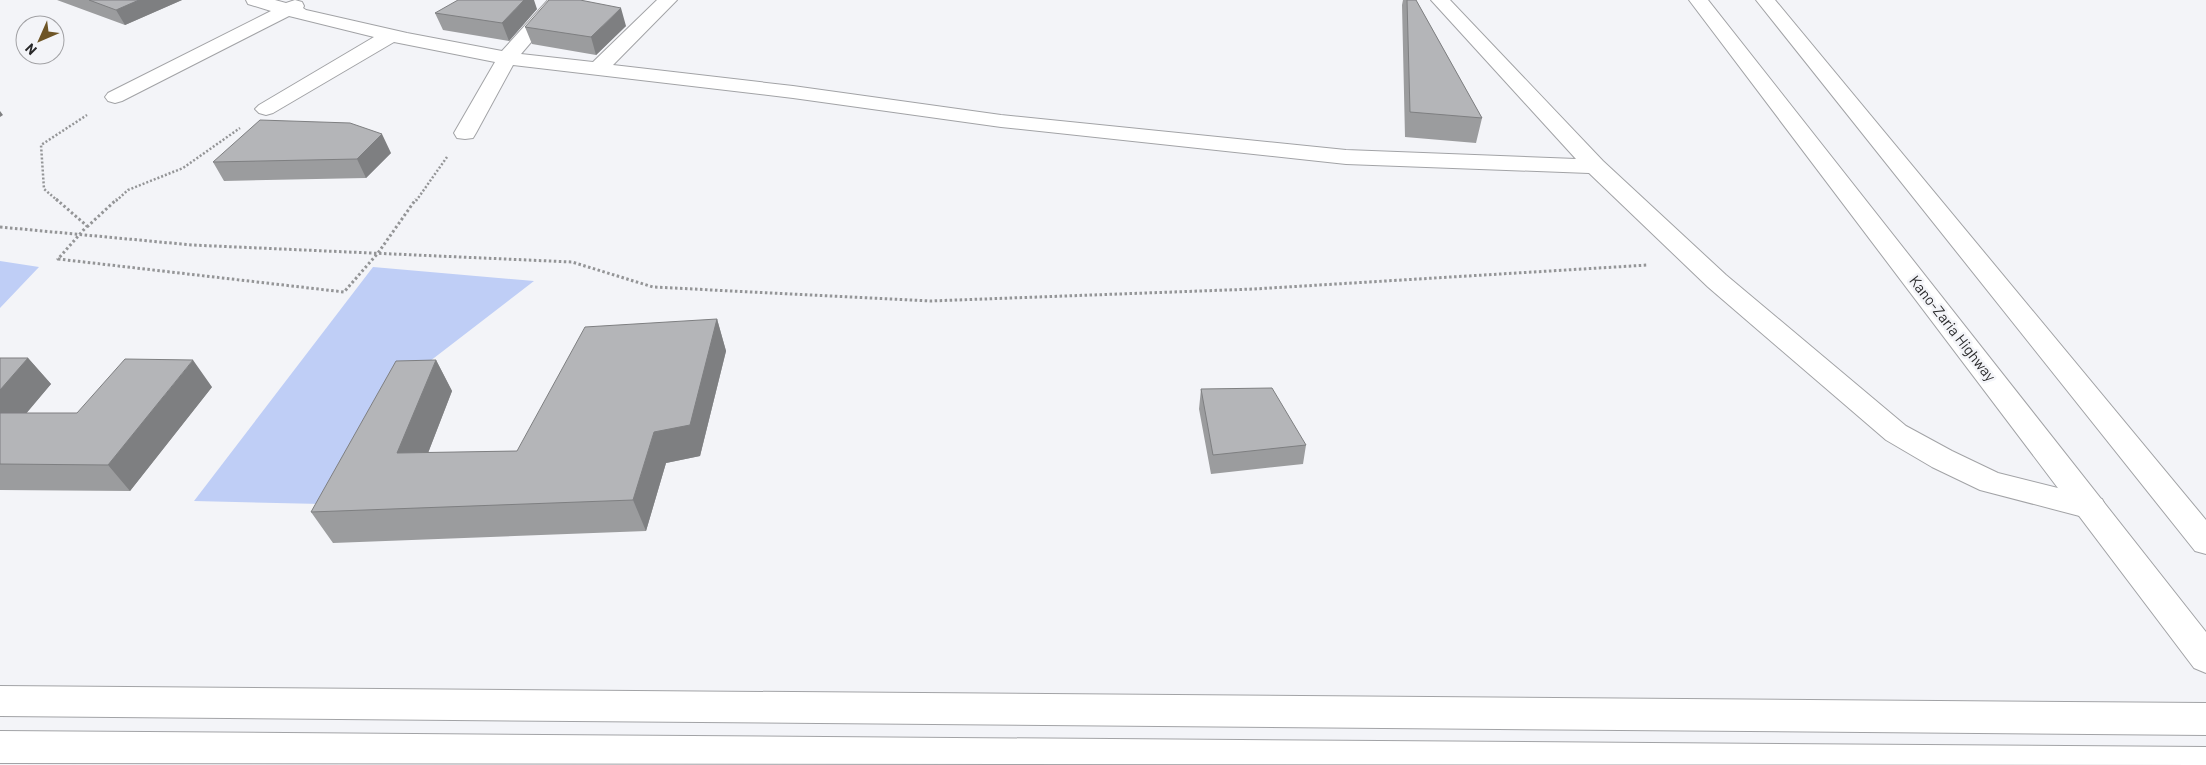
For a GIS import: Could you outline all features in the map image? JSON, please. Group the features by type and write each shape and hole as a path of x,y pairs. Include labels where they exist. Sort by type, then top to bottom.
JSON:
{"main road":[{"path":"255,0 287,10 392,35 507,58 1001,121 1346,157 1595,166"},
{"path":"115,97 287,10 311,0"},
{"path":"465,133 507,58 558,0"},
{"path":"597,68 668,0"},
{"path":"1440,0 1595,166 1696,262 1896,433 1942,460 1991,482 2091,507"},
{"name":"Kano-Zaria Highway","path":"1698,0 2206,658"},
{"path":"1765,0 2206,542"},
{"path":"266,109 392,35"},
{"path":"0,701 2206,719"},
{"path":"0,747 2206,764"}],"path":[{"path":"115,97 41,145 44,188 87,226 58,259 344,292 378,253 465,133"},
{"path":"80,234 128,190 184,168 266,109"},
{"path":"0,227 192,245 572,262 653,287 930,301 1254,289 1696,262"}],"shaded area":[{"path":"0,261 39,267 0,308"},
{"path":"373,267 534,281 395,388 322,504 194,501"}],"building":[{"path":"89,0 139,0 116,10"},
{"path":"458,0 524,0 502,23 435,13"},
{"path":"549,0 580,0 621,8 591,37 525,27"},
{"path":"1407,0 1416,0 1482,118 1410,112"},
{"path":"260,120 350,123 382,134 357,159 213,162"},
{"path":"717,319 690,425 654,432 633,500 311,512 396,361 436,360 397,453 517,451 585,327"},
{"path":"0,358 28,358 0,390"},
{"path":"125,359 193,360 108,465 0,464 0,413 77,413"},
{"path":"1272,388 1306,445 1213,455 1201,389"}]}
